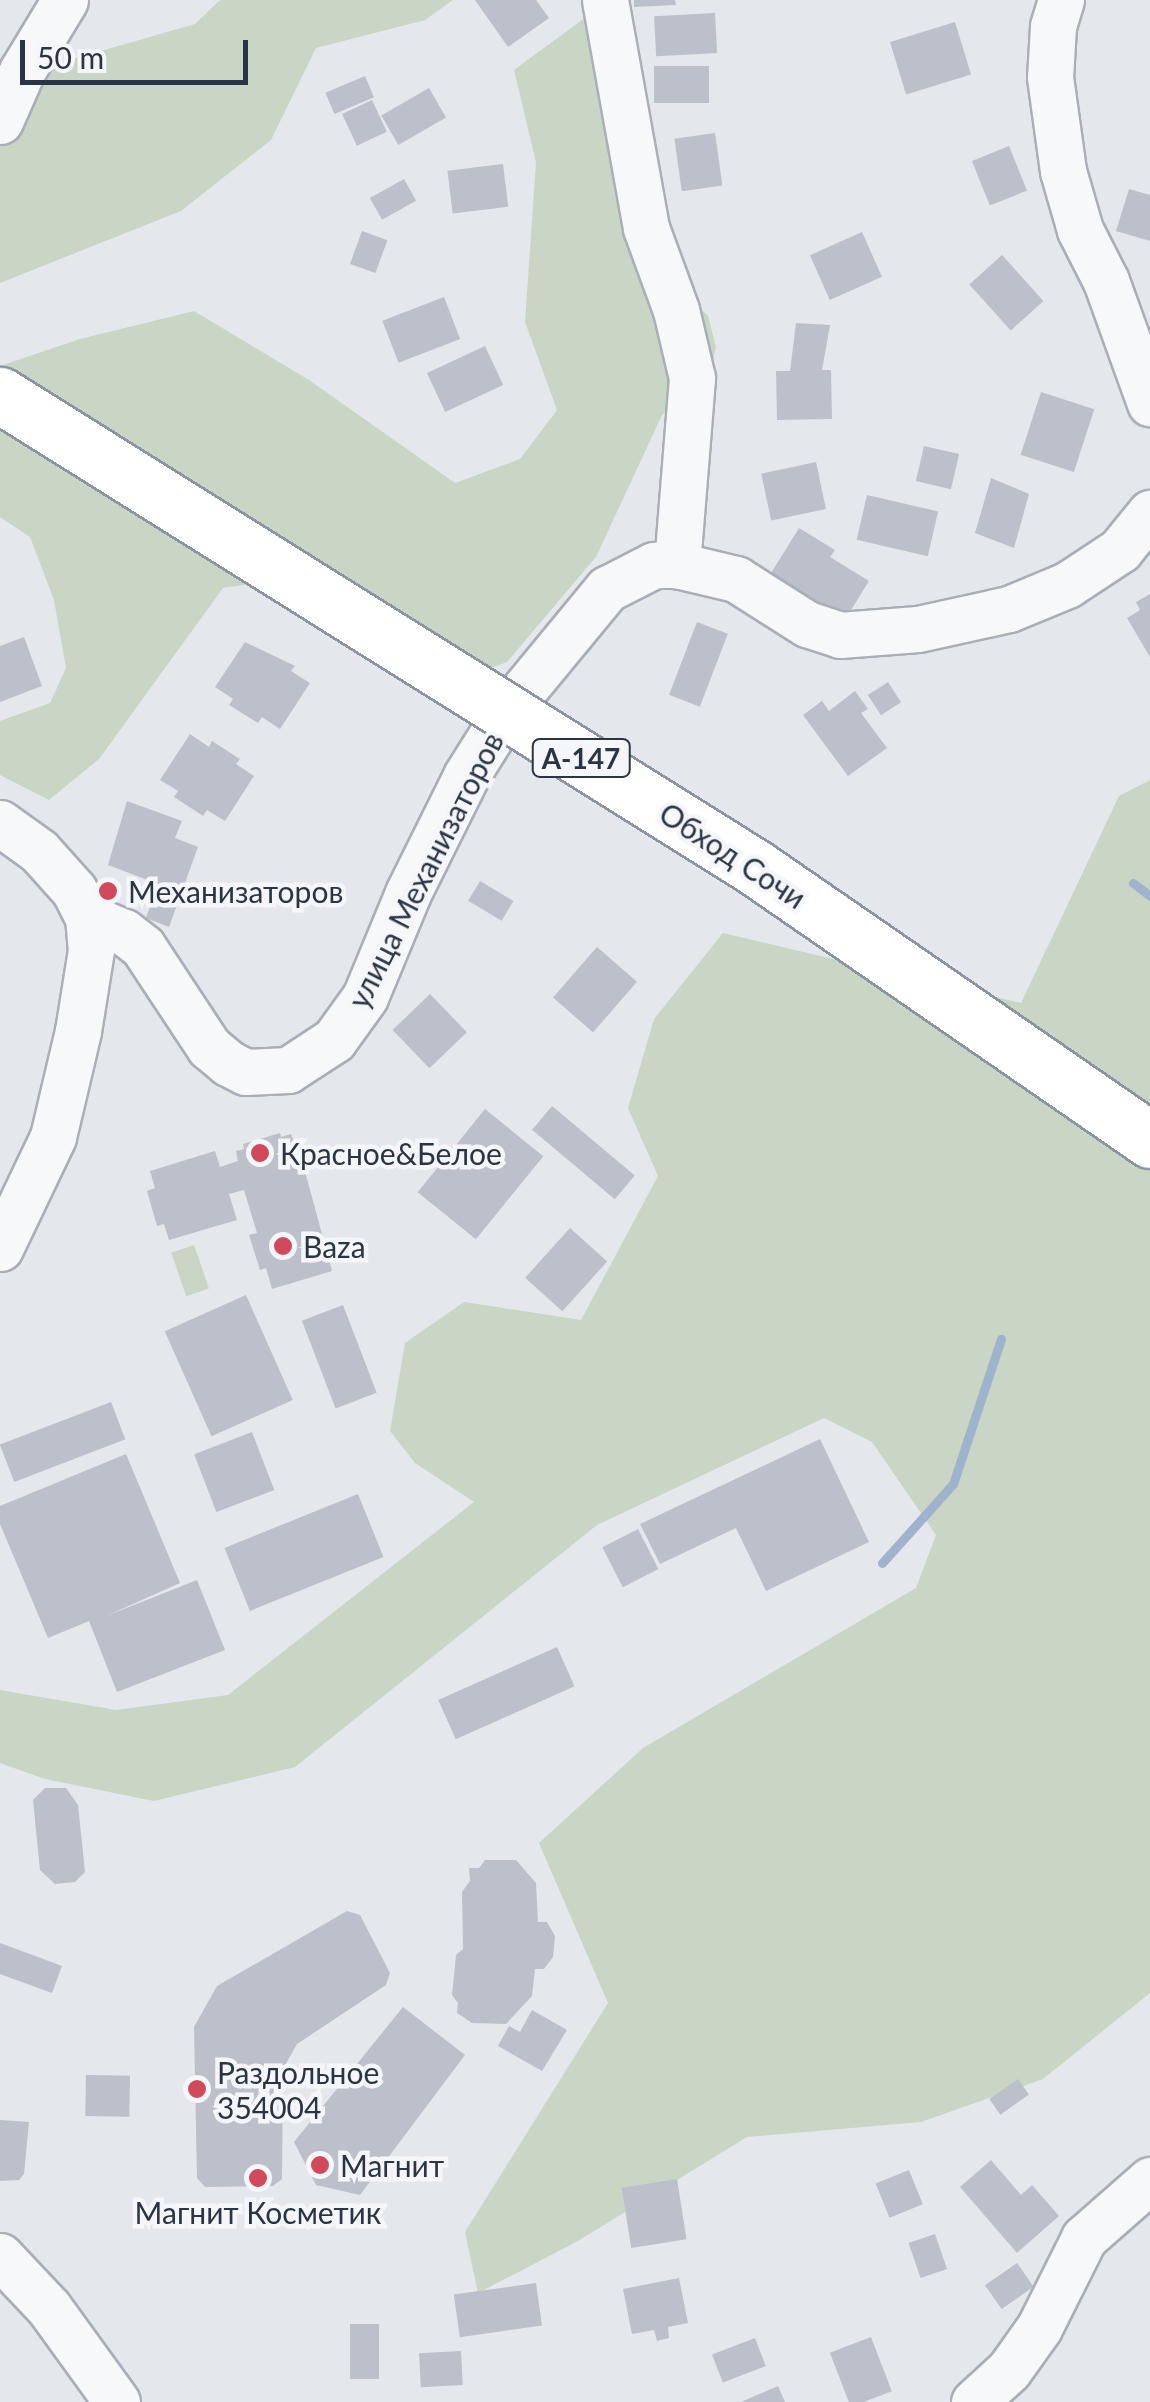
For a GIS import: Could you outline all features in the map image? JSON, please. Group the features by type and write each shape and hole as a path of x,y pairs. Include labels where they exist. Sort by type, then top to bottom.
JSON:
{"highway":[{"name":"Обход Сочи","path":"0,395 756,868 1150,1140"}],"street":[{"path":"0,121 22,72 65,0"},
{"path":"605,0 646,228 676,310 692,378 677,565"},
{"path":"1061,0 1052,26 1050,77 1063,171 1080,230 1106,280 1150,403"},
{"name":"улица Механизаторов","path":"88,917 124,932 144,947 209,1047 228,1063 246,1072 288,1070 310,1060 334,1040 365,997 416,876 466,776 508,709 607,589 644,568 677,565 736,580 807,624 840,635 872,635 1008,609 1067,586 1120,550 1150,513"},
{"path":"0,823 39,851 74,890 88,917 91,950 53,1137 0,1248"},
{"path":"974,2402 1009,2370 1038,2328 1084,2238 1150,2180"},
{"path":"0,2256 49,2308 117,2402"}],"green space":[{"path":"220,0 453,0 425,20 316,48 271,140 181,211 0,283 0,113 38,69 195,24"},
{"path":"597,9 641,250 708,316 716,347 708,381 662,415 596,557 507,662 443,686 270,581 223,588 99,759 49,800 0,775 0,721 50,703 66,668 54,600 30,537 0,517 0,366 80,339 194,311 309,380 455,483 520,459 557,410 525,322 536,162 514,70"},
{"path":"1150,780 1150,1993 1043,2079 921,2122 747,2137 578,2241 478,2293 465,2232 608,2003 539,1843 643,1748 916,1588 936,1535 872,1442 824,1418 597,1525 295,1767 154,1801 45,1779 0,1763 0,1690 116,1710 228,1695 474,1502 415,1463 390,1431 405,1343 464,1302 581,1320 658,1176 628,1108 654,1019 723,933 1021,1003 1119,796"},
{"path":"194,1245 209,1288 186,1296 171,1253"}],"building":[{"path":"475,0 536,0 549,18 508,47"},
{"path":"634,0 675,0 676,5 634,7"},
{"path":"715,13 717,53 656,56 654,16"},
{"path":"955,22 971,75 906,94 890,42"},
{"path":"654,66 709,66 709,103 654,103"},
{"path":"365,76 374,97 334,114 325,93"},
{"path":"429,88 446,117 398,145 381,116"},
{"path":"372,100 387,132 357,146 342,114"},
{"path":"715,133 722,185 682,191 674,139"},
{"path":"1009,146 1027,191 990,205 972,161"},
{"path":"503,164 508,207 453,214 447,171"},
{"path":"404,179 416,201 382,220 370,198"},
{"path":"1129,189 1150,195 1150,241 1116,231"},
{"path":"362,231 387,240 375,273 350,264"},
{"path":"862,232 882,277 830,300 810,255"},
{"path":"1002,255 1043,301 1011,331 969,284"},
{"path":"444,297 460,339 399,363 382,321"},
{"path":"796,323 830,325 822,370 831,370 832,419 777,420 776,371 790,371"},
{"path":"485,346 503,385 445,412 427,373"},
{"path":"1041,392 1094,409 1074,472 1021,455"},
{"path":"924,446 959,454 951,489 916,481"},
{"path":"816,462 826,509 771,521 761,474"},
{"path":"991,478 1029,494 1014,548 975,533"},
{"path":"867,495 938,511 928,556 857,540"},
{"path":"799,528 835,550 830,557 869,581 840,628 763,586"},
{"path":"1150,594 1150,657 1127,618 1140,610 1136,602"},
{"path":"697,622 728,634 700,707 669,695"},
{"path":"24,637 42,686 0,702 0,646"},
{"path":"245,642 295,666 291,671 310,683 280,729 262,717 258,723 229,705 233,699 215,687"},
{"path":"888,682 901,702 881,715 868,695"},
{"path":"855,691 868,709 861,713 887,748 848,776 803,715 822,701 829,711"},
{"path":"190,734 209,747 212,741 240,759 236,764 254,776 225,821 207,810 203,816 174,797 178,791 160,780"},
{"path":"127,801 182,821 175,838 198,847 169,927 146,918 158,884 108,865"},
{"path":"480,881 513,901 502,921 468,901"},
{"path":"597,947 637,982 593,1032 553,998"},
{"path":"430,994 467,1032 429,1068 393,1030"},
{"path":"552,1106 635,1175 615,1199 532,1130"},
{"path":"485,1109 543,1156 476,1239 418,1192"},
{"path":"280,1133 281,1137 291,1134 303,1164 332,1271 272,1289 266,1268 260,1270 249,1235 257,1233 244,1190 229,1194 237,1220 169,1240 164,1224 157,1226 147,1191 155,1188 150,1171 215,1151 220,1167 238,1161 236,1151 244,1149 243,1144"},
{"path":"570,1228 607,1261 562,1311 525,1278"},
{"path":"246,1295 293,1400 211,1436 165,1331"},
{"path":"343,1305 377,1393 336,1409 302,1321"},
{"path":"111,1402 125,1439 14,1482 0,1445"},
{"path":"252,1432 274,1490 216,1512 194,1454"},
{"path":"820,1439 869,1542 766,1591 736,1528 660,1564 640,1524"},
{"path":"126,1454 180,1583 106,1616 197,1580 225,1650 117,1692 89,1621 48,1638 0,1524 0,1506"},
{"path":"358,1494 383,1557 250,1611 224,1548"},
{"path":"638,1529 658,1569 623,1587 602,1547"},
{"path":"557,1647 574,1686 456,1739 438,1700"},
{"path":"45,1788 66,1788 78,1805 85,1872 75,1882 55,1884 40,1870 33,1800"},
{"path":"485,1860 516,1860 536,1883 538,1922 547,1922 555,1936 553,1957 544,1969 535,1969 532,1996 506,2024 472,2023 457,2013 458,2003 452,1995 456,1955 463,1949 462,1892 470,1881 469,1868 479,1868"},
{"path":"347,1911 360,1915 390,1973 386,1985 297,2044 283,2069 282,2179 273,2186 205,2187 197,2178 194,2027 217,1986"},
{"path":"0,1943 62,1966 52,1993 0,1974"},
{"path":"403,2007 465,2055 360,2195 316,2185 294,2142"},
{"path":"532,2010 567,2030 542,2071 498,2046 509,2026 520,2032"},
{"path":"86,2075 130,2076 129,2117 85,2116"},
{"path":"1018,2079 1029,2095 1000,2115 989,2099"},
{"path":"0,2120 29,2122 24,2174 19,2180 0,2181"},
{"path":"991,2160 1021,2195 1032,2185 1059,2216 1017,2253 960,2187"},
{"path":"909,2170 923,2204 889,2218 876,2183"},
{"path":"677,2179 687,2239 631,2248 622,2188"},
{"path":"935,2234 947,2269 921,2278 909,2243"},
{"path":"1017,2263 1034,2287 1002,2309 985,2285"},
{"path":"679,2278 688,2323 668,2327 669,2338 657,2341 654,2330 632,2334 623,2289"},
{"path":"536,2283 542,2326 460,2337 454,2295"},
{"path":"350,2324 379,2324 379,2379 350,2379"},
{"path":"871,2337 892,2391 864,2402 849,2402 830,2353"},
{"path":"755,2338 766,2366 723,2382 712,2354"},
{"path":"461,2351 463,2385 421,2387 419,2353"},
{"path":"778,2386 785,2402 741,2402"}],"waterway":[{"path":"1133,883 1150,896"},
{"path":"882,1563 953,1484 1001,1339"}],"place":[{"name":"Механизаторов","path":"108,891"},
{"name":"Красное&Белое","path":"260,1153"},
{"name":"Baza","path":"283,1246"},
{"name":"Раздольное 354004","path":"197,2089"},
{"name":"Магнит","path":"320,2165"},
{"name":"Магнит Косметик","path":"258,2178"}]}
